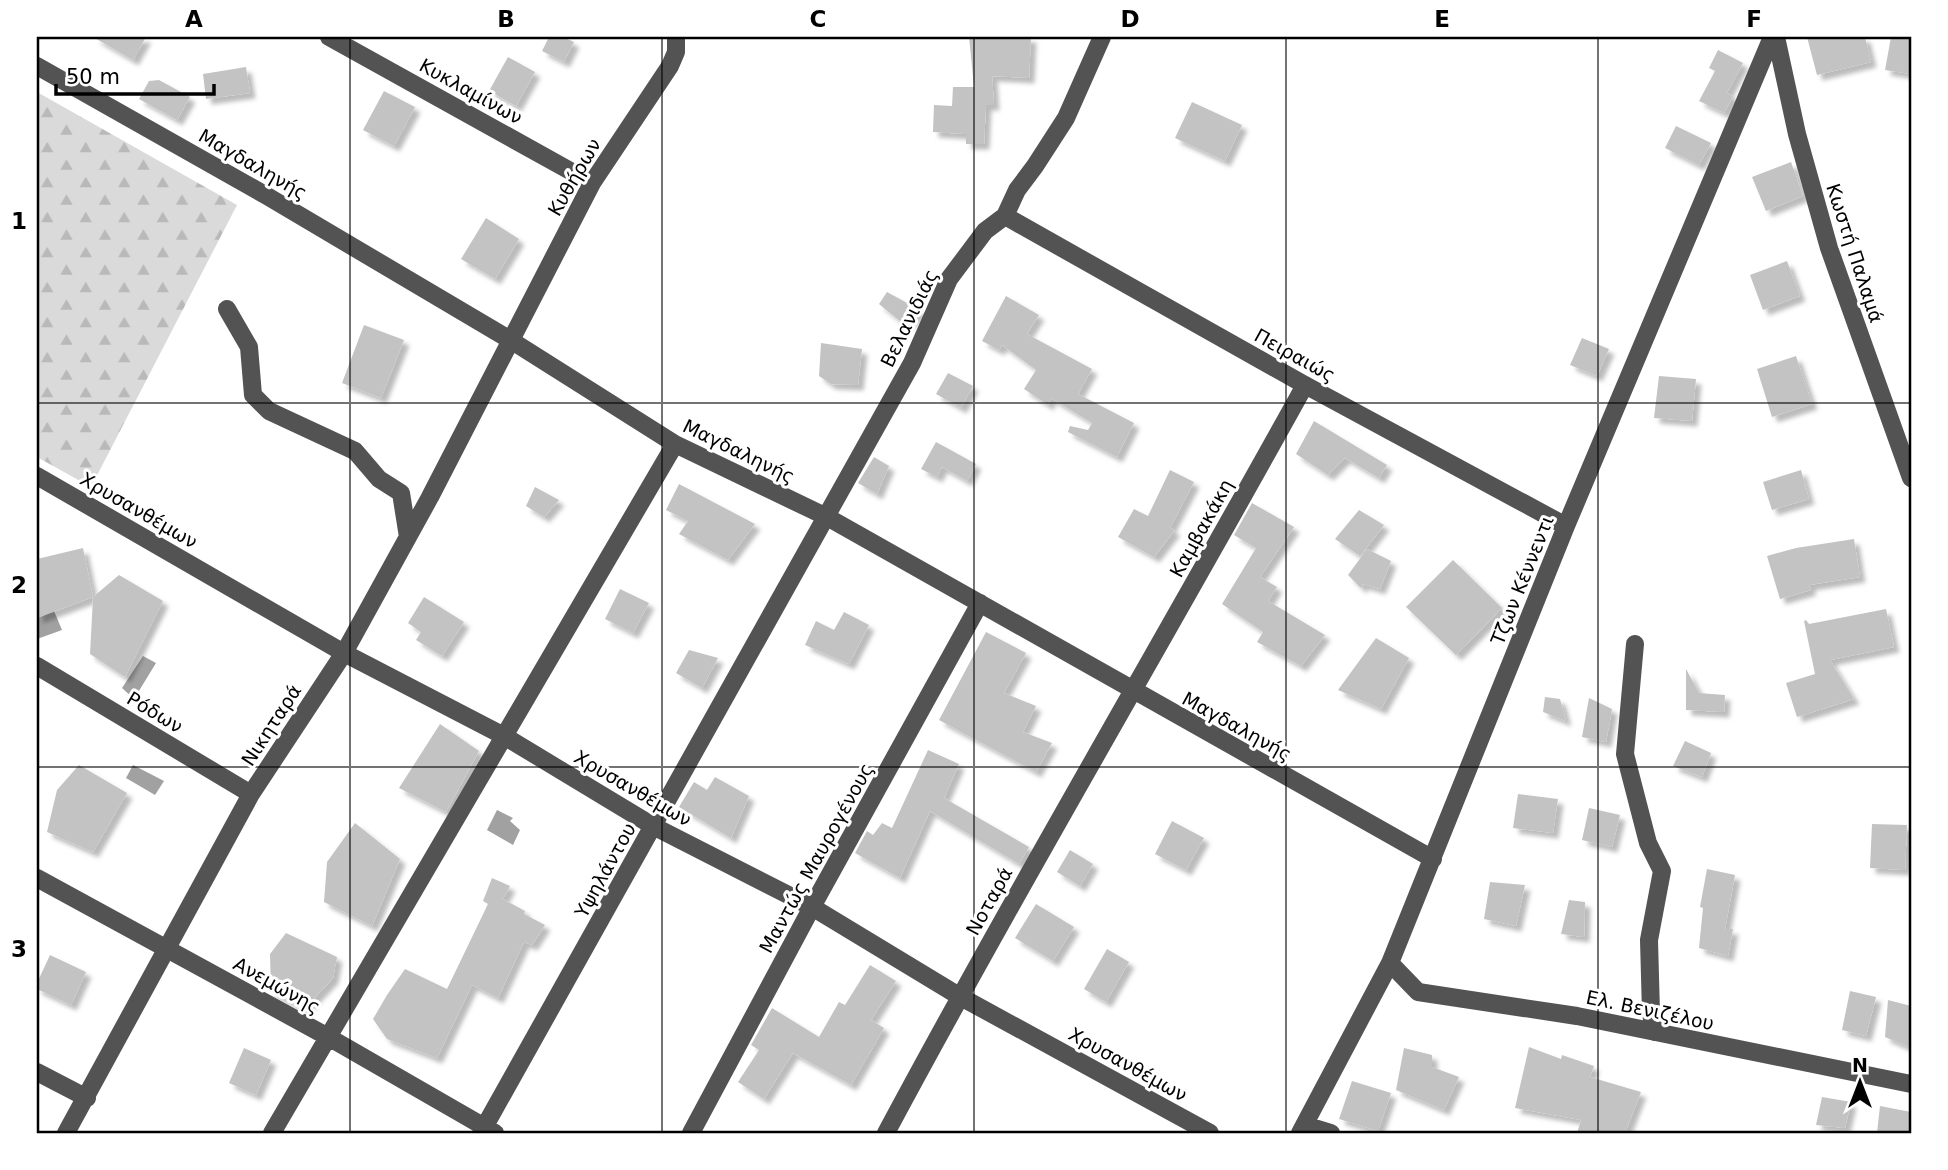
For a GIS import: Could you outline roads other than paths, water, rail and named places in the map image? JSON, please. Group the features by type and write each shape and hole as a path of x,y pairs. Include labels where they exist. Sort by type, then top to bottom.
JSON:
{"street":[{"name":"Κυκλαμίνων","path":"329,37 592,183"},
{"name":"Βελανιδιάς","path":"827,517 912,363 948,279 985,231 1005,216 1017,190 1066,118 1102,37"},
{"name":"Κωστή Παλαμά","path":"1774,37 1797,134 1829,248 1911,478"},
{"name":"Τζων Κέννεντι","path":"1302,1129 1390,963 1566,526 1774,37"},
{"name":"Κυθήρων","path":"512,341 592,183 670,66 676,51 676,38"},
{"name":"Μαγδαληνής","path":"37,66 255,189 512,341 675,444 827,517 1433,859"},
{"name":"Πειραιώς","path":"1005,216 1305,385 1566,526"},
{"path":"227,309 249,347 253,395 269,411 355,451 379,479 401,493 408,537"},
{"name":"Νικηταρά","path":"66,1133 251,794 344,653 512,341"},
{"name":"Καμβακάκη","path":"1132,691 1305,385"},
{"path":"272,1133 330,1038 675,444"},
{"name":"Χρυσανθέμων","path":"37,476 344,653 504,736 653,826 812,907 959,996 1210,1133"},
{"name":"Υψηλάντου","path":"487,1131 653,826 827,517"},
{"name":"Μαντώς Μαυρογένους","path":"691,1133 980,603"},
{"path":"1634,644 1625,754 1648,843 1662,871 1649,940 1654,1032"},
{"name":"Ρόδων","path":"37,666 251,794"},
{"name":"Νοταρά","path":"886,1133 959,996 1132,691"},
{"name":"Ανεμώνης","path":"37,878 330,1038 487,1131"},
{"name":"Ελ. Βενιζέλου","path":"1390,963 1418,992 1577,1016 1911,1084"},
{"path":"37,1072 87,1098"},
{"path":"1302,1129 1331,1133"}]}
